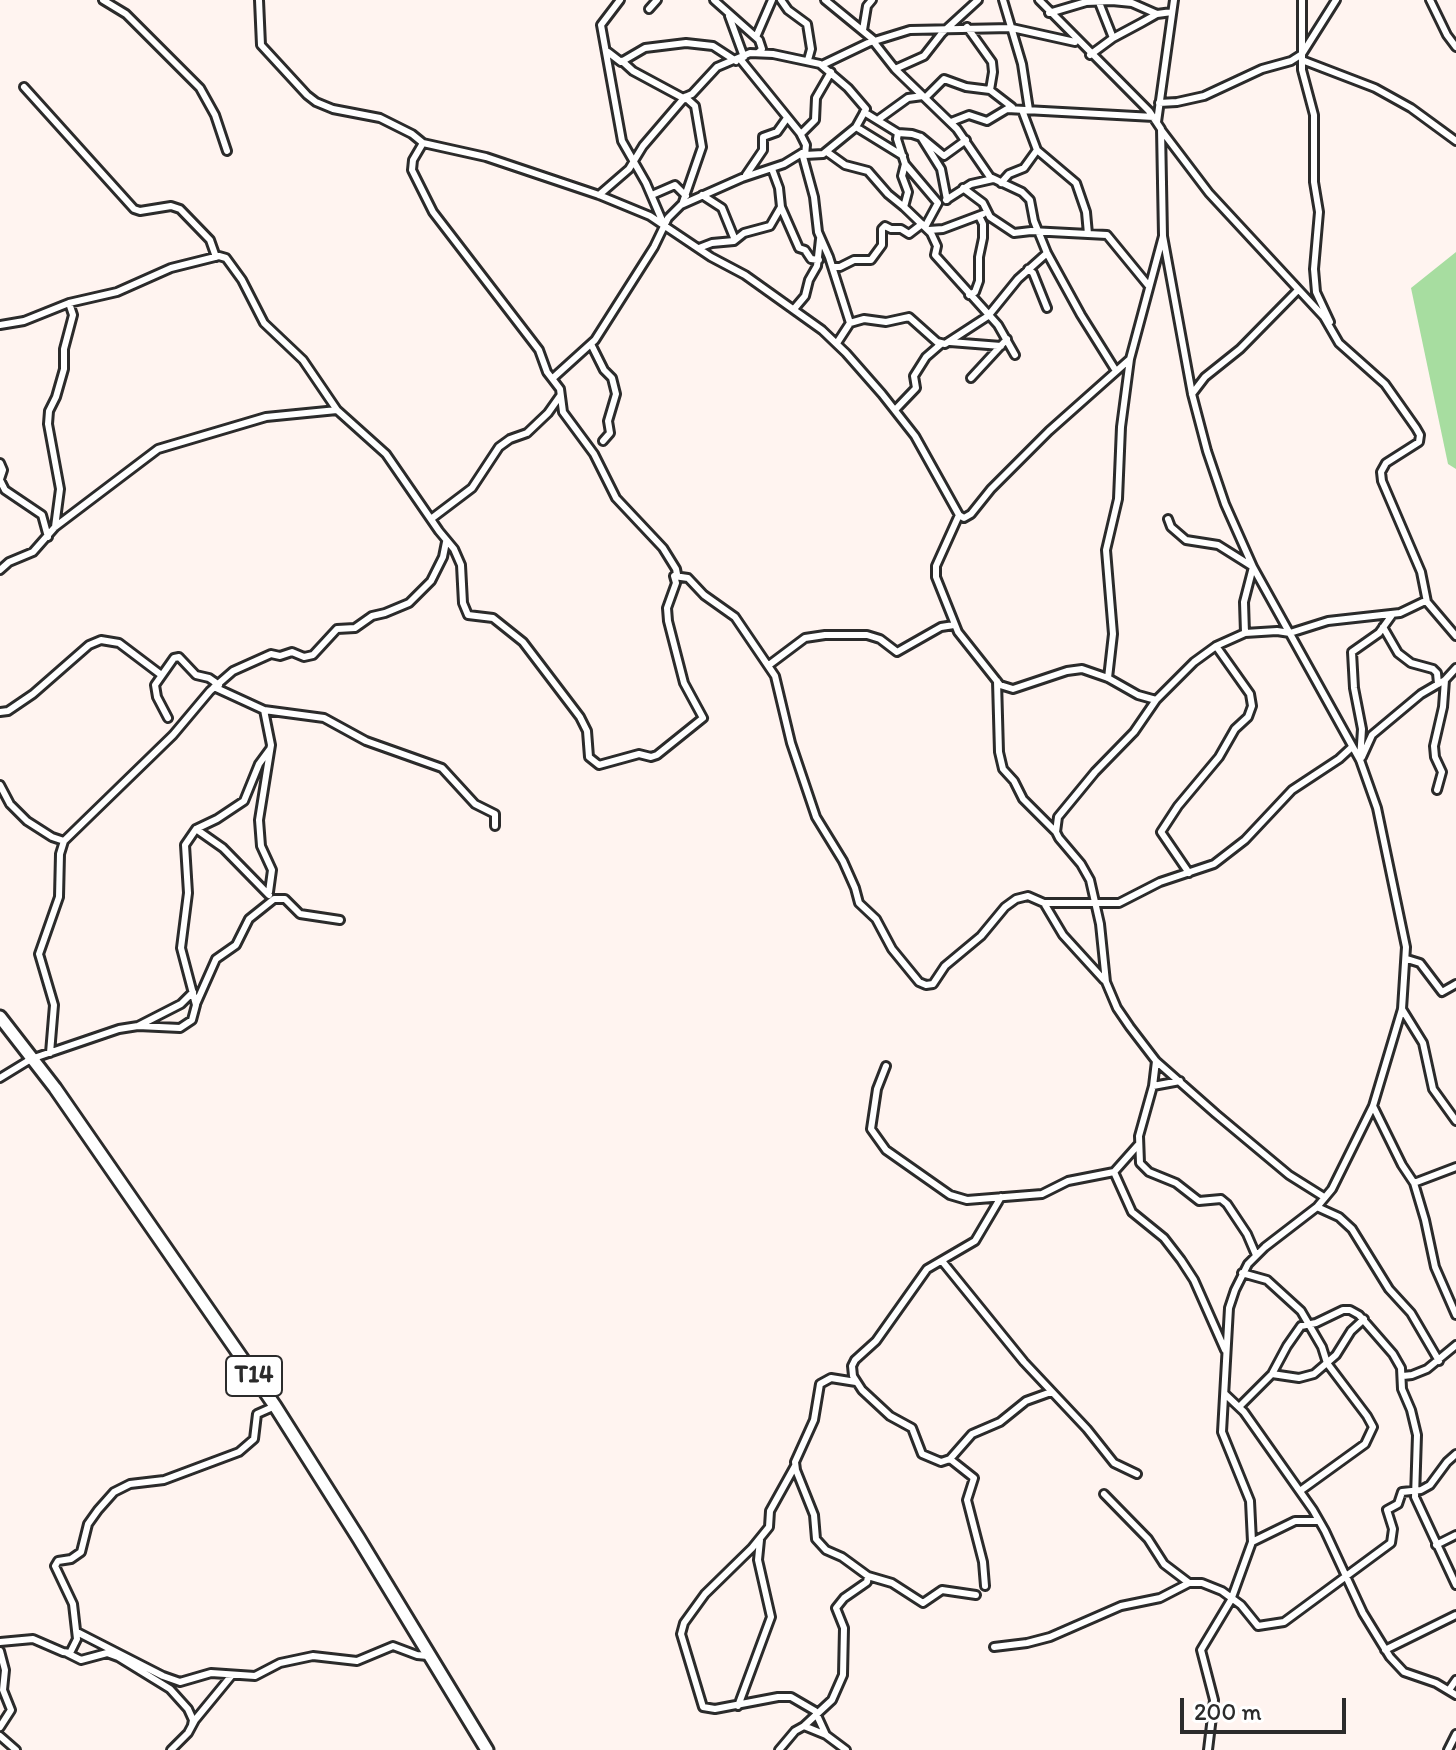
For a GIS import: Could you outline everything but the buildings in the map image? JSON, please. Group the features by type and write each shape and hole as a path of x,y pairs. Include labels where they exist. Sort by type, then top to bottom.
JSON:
{"highway":[{"name":"T14","path":"0,1017 70,1110 275,1406 487,1750"}],"street":[{"path":"103,0 126,14 200,88 215,115 227,151"},
{"path":"259,0 261,45 316,102 333,109 380,118 423,143 486,157 599,195 650,216 794,309 837,343 895,410 915,436 959,515 964,518 1040,440 1130,359"},
{"path":"620,0 602,23 622,141 652,195 664,225"},
{"path":"649,9 657,0"},
{"path":"714,0 756,37 762,49 759,52"},
{"path":"756,37 772,0"},
{"path":"782,1 792,0"},
{"path":"825,0 874,41 895,69 951,122 993,179 1022,192 1030,200 1047,253 1116,371"},
{"path":"863,31 867,6 872,0"},
{"path":"963,0 969,10"},
{"path":"895,69 920,58 978,0"},
{"path":"1003,0 1012,28 1022,110 1037,150 1076,183 1086,212 1088,234"},
{"path":"1039,0 1157,123 1209,193 1324,317 1347,351 1385,384 1420,435 1419,442 1386,463 1381,472 1382,481 1421,572 1427,602 1456,634"},
{"path":"1049,13 1098,0 1132,3 1157,14"},
{"path":"1098,0 1113,38"},
{"path":"1174,0 1157,123 1163,236 1192,394 1217,480 1253,567 1360,760 1377,808 1407,959 1402,1009 1373,1106 1332,1189 1317,1207 1256,1255 1242,1273 1229,1308 1222,1432 1250,1501 1252,1542 1231,1600 1201,1650 1214,1700 1208,1750"},
{"path":"1302,0 1302,57 1315,130 1314,182 1319,212 1315,286 1335,337"},
{"path":"1159,103 1190,100 1220,91 1262,69 1302,57 1336,0"},
{"path":"1430,0 1456,47"},
{"path":"782,1 805,21 809,29 811,49 808,60"},
{"path":"1090,55 1113,38 1157,14 1172,12"},
{"path":"728,13 740,59 801,134 806,145 803,154 814,197 819,260 809,280 806,296 794,309"},
{"path":"967,27 992,62 990,90"},
{"path":"822,65 874,41 910,30 1012,28 1078,43"},
{"path":"622,61 645,48 681,43 713,46 740,59"},
{"path":"553,378 591,344 654,247 664,225 686,196 702,147 695,106 633,71 607,51"},
{"path":"599,195 629,169 632,160 666,117 717,67 759,52 822,65 864,104 866,109 856,127 820,156 803,154 681,205"},
{"path":"1302,57 1375,88 1411,108 1456,141"},
{"path":"801,134 815,120 816,98 831,72"},
{"path":"879,119 908,98 924,97 944,79 966,87 990,90 1022,110"},
{"path":"24,87 134,209 140,211 171,206 180,209 210,240 216,257"},
{"path":"951,122 969,115 987,121 1004,109 1157,123"},
{"path":"864,112 898,133 921,137 945,156 966,140"},
{"path":"745,177 763,150 763,137 777,132 787,118"},
{"path":"856,127 903,156"},
{"path":"898,133 905,164 938,206"},
{"path":"921,137 941,169 947,200"},
{"path":"0,325 30,319 69,303 117,292 171,268 222,256 233,265 264,323 303,360 337,410 386,454 459,559 463,603 468,615 493,618 523,642 580,717 587,731 589,757 599,765 639,754 657,755 703,718 684,683 670,633 667,608 676,583 675,564 616,498 594,454 563,412 560,389 547,372 539,350 427,202 412,170 413,160 423,143"},
{"path":"1001,183 1009,174 1024,168 1037,150"},
{"path":"827,152 845,165 868,171 925,227 937,246 935,255 1007,339 1015,355"},
{"path":"904,207 908,194 901,174 905,164"},
{"path":"772,169 780,190 781,207 799,249 805,250 811,259 819,260"},
{"path":"925,227 938,206 963,188 974,182 993,179"},
{"path":"652,195 675,185 686,196"},
{"path":"963,188 983,203 979,281 974,294 969,295"},
{"path":"702,195 722,208 735,240"},
{"path":"699,248 735,240 772,224 781,207"},
{"path":"983,214 1011,232 1103,234 1111,238 1148,285"},
{"path":"833,267 854,260 871,260 882,245 882,229 885,226 909,234 925,227 943,229 983,214"},
{"path":"818,232 833,267 850,323"},
{"path":"1108,678 1113,634 1106,550 1118,499 1121,427 1130,359 1163,236"},
{"path":"950,342 988,316 1009,287 1047,253"},
{"path":"1028,269 1033,273 1047,308"},
{"path":"1192,394 1205,377 1240,349 1298,290"},
{"path":"55,527 60,489 47,430 49,411 64,369 64,349 73,315 69,303"},
{"path":"837,343 850,323 864,319 886,322 909,317 941,344"},
{"path":"971,378 1007,339"},
{"path":"591,344 604,370 612,378 616,394 608,421 610,433 603,441"},
{"path":"895,410 915,391 914,376 926,357 941,344 1001,346"},
{"path":"431,519 472,488 499,447 527,433 560,396"},
{"path":"0,570 9,562 27,557 55,527 158,449 266,417 337,410"},
{"path":"0,463 3,470 0,480 5,490 42,515 48,537"},
{"path":"959,515 935,572 954,625 997,681 1013,689 1082,669 1108,678 1130,692 1156,700"},
{"path":"1168,519 1171,527 1186,540 1218,545 1253,567"},
{"path":"50,1053 54,1005 39,954 59,897 60,854 64,841 236,669 266,656 292,652 307,657 317,653 337,629 355,628 372,616 409,603 431,581 443,557 446,542"},
{"path":"1245,633 1244,602 1253,567"},
{"path":"674,576 688,578 704,595 735,617 769,665 778,683 791,743 816,817 848,870 859,903 876,919 892,949 919,982 926,985 933,984 945,966 981,936 1011,902 1028,896 1044,903 1125,902 1160,882 1220,861 1245,840 1296,786 1339,759 1352,747"},
{"path":"1056,832 1061,811 1134,732 1156,700 1194,662 1216,646 1245,633 1290,633 1328,621 1392,615 1427,602"},
{"path":"1360,760 1362,729 1354,688 1352,652 1383,627 1392,615"},
{"path":"769,665 810,637 867,635 880,639 897,652 941,627 954,625"},
{"path":"1383,627 1401,655 1416,665 1433,669 1441,682 1443,707 1434,746 1442,772 1437,790"},
{"path":"0,712 8,711 33,694 89,645 101,640 119,643 160,674"},
{"path":"1189,873 1161,832 1178,806 1219,757 1235,729 1248,717 1252,706 1250,694 1216,646"},
{"path":"168,718 154,688 170,661 179,657 196,675 209,678 216,686 264,710 324,718 366,741 442,768 475,804 495,814 495,826"},
{"path":"1360,760 1372,735 1456,668"},
{"path":"997,681 1002,764 1023,799 1056,832 1088,875 1100,924 1106,982 1117,1008 1156,1061 1289,1175 1324,1197"},
{"path":"264,710 270,749 259,815 261,846 272,870 269,903"},
{"path":"196,1005 181,948 188,893 185,845 196,829 244,801 259,764 270,749"},
{"path":"0,785 10,804 27,821 64,841"},
{"path":"196,829 223,848 269,892"},
{"path":"138,1026 160,1029 184,1027 192,1020 216,959 236,945 249,919 269,903 281,898 300,914 340,920"},
{"path":"1044,903 1063,935 1106,982"},
{"path":"1407,959 1420,963 1442,992 1456,984"},
{"path":"0,1078 31,1059 138,1026 181,1004 193,992"},
{"path":"1402,1009 1423,1043 1433,1089 1456,1121"},
{"path":"1156,1061 1138,1145 1140,1163 1149,1172 1176,1183 1199,1201 1221,1199 1247,1234 1256,1255"},
{"path":"886,1066 877,1089 871,1126 882,1146 926,1181 950,1195 967,1200 1042,1194 1068,1181 1114,1172 1138,1145"},
{"path":"1153,1086 1180,1081"},
{"path":"1373,1106 1414,1183 1435,1267 1456,1313"},
{"path":"1414,1183 1456,1167"},
{"path":"1114,1172 1132,1212 1164,1238 1194,1280 1227,1353"},
{"path":"985,1586 983,1562 967,1500 974,1478 950,1459 933,1460 922,1454 912,1428 890,1416 856,1382 852,1371 855,1360 876,1341 927,1269 975,1241 1001,1197"},
{"path":"1317,1207 1339,1217 1352,1229 1389,1289 1411,1313 1439,1361"},
{"path":"942,1261 978,1307 1114,1463 1137,1474"},
{"path":"1242,1273 1267,1280 1304,1317 1305,1326 1322,1347 1327,1363 1373,1427 1365,1444 1300,1491"},
{"path":"1239,1407 1272,1374 1287,1346 1305,1326 1343,1310 1350,1310 1364,1319 1393,1354 1403,1376 1402,1389 1414,1418 1417,1440 1413,1491 1456,1585"},
{"path":"1272,1374 1307,1377 1327,1363 1364,1319"},
{"path":"1403,1376 1417,1374 1439,1361 1456,1345"},
{"path":"826,1735 818,1715 811,1708 785,1697 708,1710 703,1707 681,1634 684,1623 705,1594 760,1540 770,1524 770,1511 795,1466 814,1420 820,1384 831,1378 856,1382"},
{"path":"950,1459 972,1434 1000,1422 1026,1401 1051,1392"},
{"path":"1225,1394 1239,1407 1319,1521 1363,1613 1385,1650 1404,1672 1436,1683 1456,1695"},
{"path":"67,1653 77,1643 77,1632 73,1604 55,1566 58,1561 71,1559 81,1552 88,1524 109,1497 130,1484 164,1480 239,1452 254,1439 256,1418 260,1411 275,1406"},
{"path":"1104,1494 1148,1539 1164,1564 1189,1583 1212,1586 1241,1605 1258,1626 1266,1626 1289,1619 1391,1543 1393,1529 1387,1510 1398,1504 1402,1492 1430,1485 1456,1454"},
{"path":"795,1466 814,1515 820,1545 868,1576 892,1583 923,1603 942,1590 976,1595"},
{"path":"1252,1542 1287,1524 1303,1520 1319,1521"},
{"path":"1436,1545 1456,1535"},
{"path":"738,1706 771,1617 758,1560 760,1540"},
{"path":"779,1750 795,1731 818,1715 832,1700 843,1675 844,1628 836,1608 844,1598 867,1582 868,1576"},
{"path":"994,1647 1050,1637 1121,1606 1160,1598 1189,1583"},
{"path":"1385,1650 1456,1615"},
{"path":"77,1632 180,1682 211,1673 255,1676 280,1663 313,1656 357,1661 393,1646 428,1656"},
{"path":"0,1642 33,1639 81,1660 107,1653 118,1657 170,1689 188,1709 192,1725"},
{"path":"0,1651 5,1670 2,1690 11,1710 0,1727"},
{"path":"171,1750 188,1733 232,1675"},
{"path":"1449,1690 1456,1680"},
{"path":"804,1726 826,1735 846,1750"},
{"path":"1448,1750 1456,1734"},
{"path":"0,1736 16,1750"}],"green space":[{"path":"1456,252 1456,469 1448,464 1411,288"}]}
